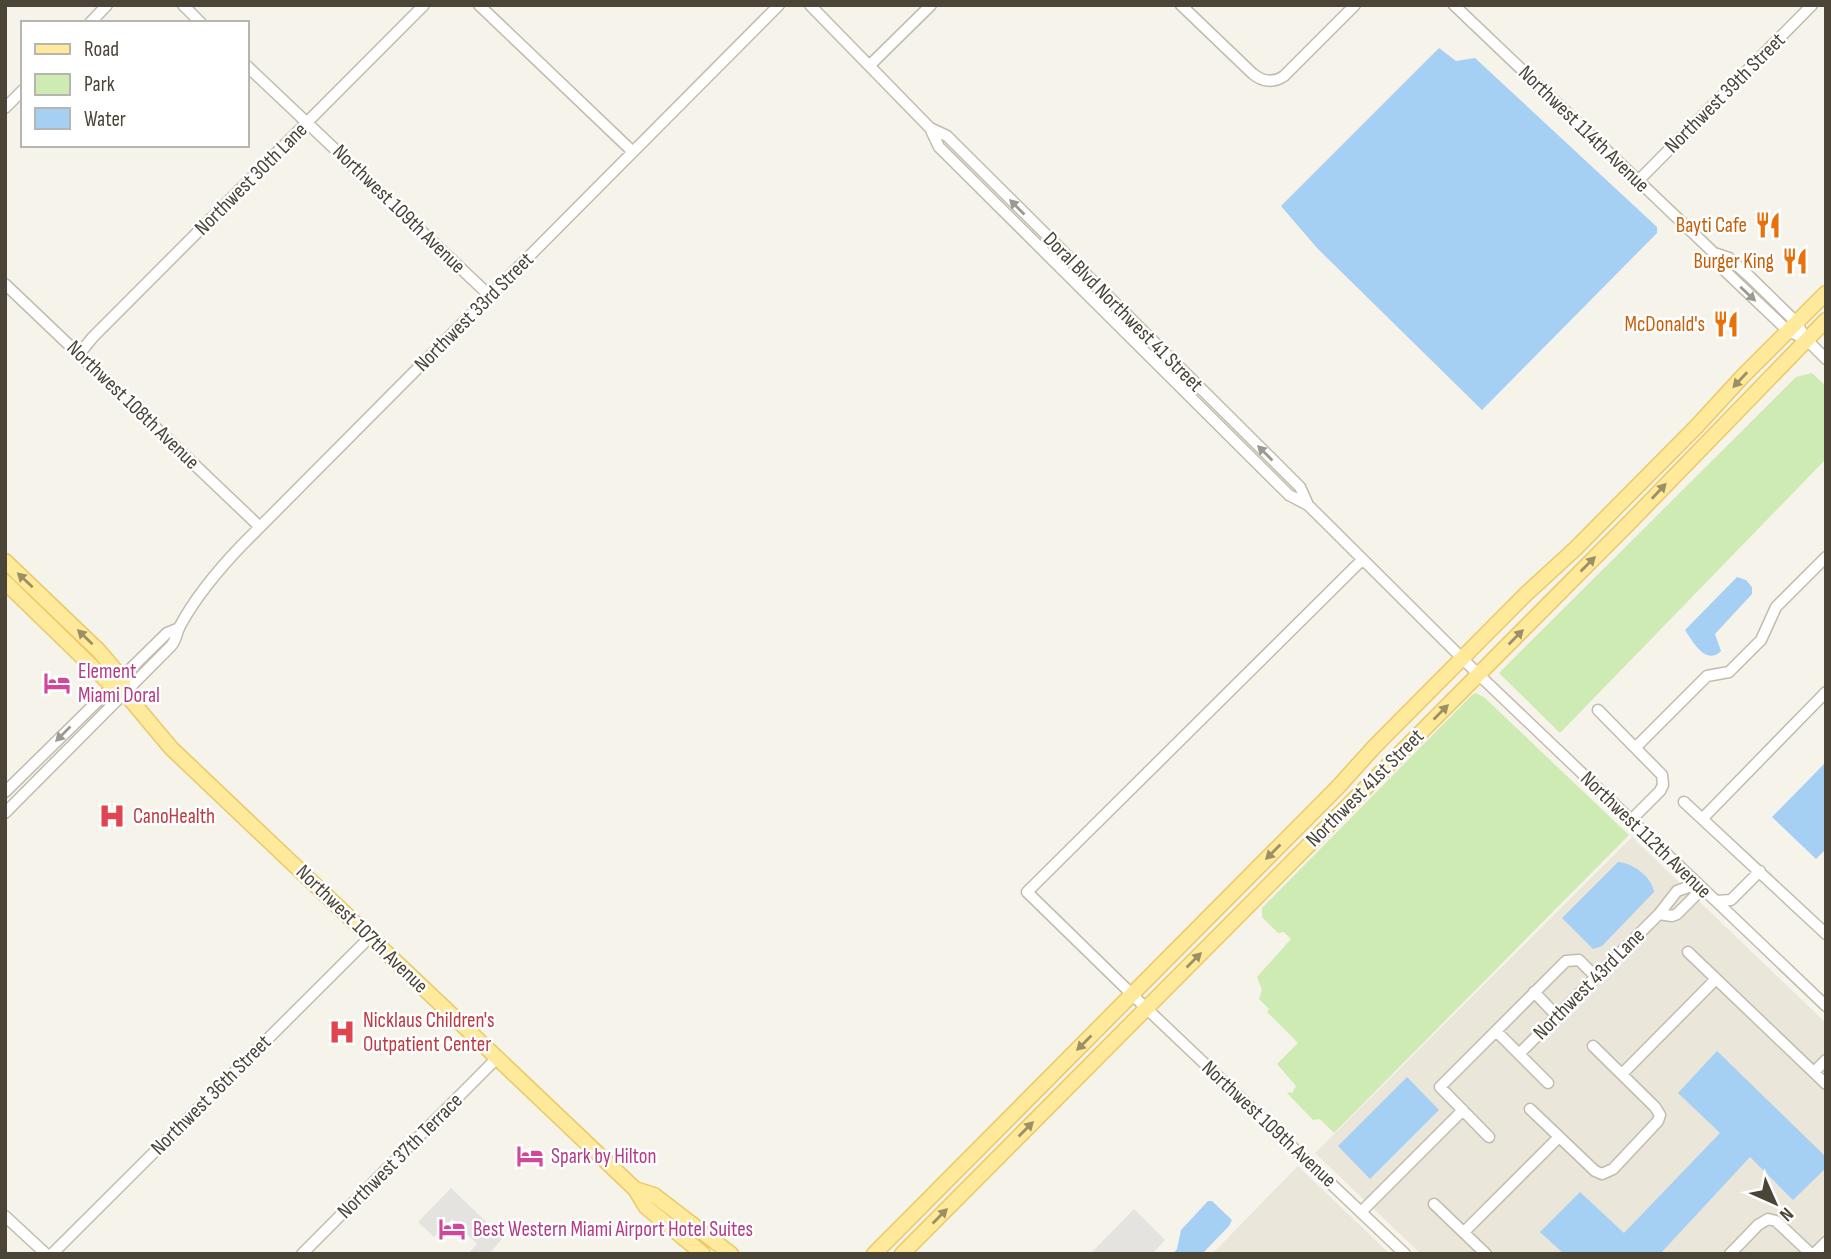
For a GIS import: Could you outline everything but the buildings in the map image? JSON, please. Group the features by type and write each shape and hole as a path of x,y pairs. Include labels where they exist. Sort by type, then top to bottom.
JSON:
{"main road":[{"name":"Northwest 41st Street","path":"874,1254 1338,787 1364,757 1464,661 1557,564 1698,426 1826,293"},
{"name":"Northwest 41st Street","path":"902,1254 1826,320"},
{"path":"1694,454 1698,426"},
{"name":"Northwest 107th Avenue","path":"5,561 92,643 120,686 171,748 635,1189 646,1207 703,1254"},
{"name":"Northwest 107th Avenue","path":"5,582 120,686"},
{"name":"Northwest 107th Avenue","path":"635,1189 654,1195 731,1254"}],"street":[{"path":"92,21 107,5"},
{"path":"183,5 199,21"},
{"name":"Northwest 30th Lane","path":"79,354 424,5"},
{"path":"479,5 633,152"},
{"name":"Northwest 33rd Street","path":"5,813 167,633 179,628 218,570 779,5"},
{"path":"810,5 870,65 931,5"},
{"path":"1181,5 1253,74 1262,80 1273,81 1284,76 1354,5"},
{"name":"Northwest 114th Avenue","path":"1454,5 1714,253 1722,268 1792,326 1826,359"},
{"name":"Northwest 39th Street","path":"1638,180 1812,5"},
{"name":"Doral Blvd Northwest 41 Street","path":"870,65 930,128 947,136 1300,487 1308,505 1464,661"},
{"name":"Northwest 109th Avenue","path":"248,67 490,296"},
{"path":"5,108 21,92"},
{"name":"Northwest 108th Avenue","path":"5,284 260,527"},
{"path":"1636,747 1707,676 1730,672 1761,640 1776,607 1826,556"},
{"name":"Northwest 109th Avenue","path":"1362,560 1027,892 1405,1254"},
{"name":"Northwest 112th Avenue","path":"1464,661 1826,1006"},
{"name":"Northwest 33rd Street","path":"5,792 120,686"},
{"path":"1703,818 1826,692"},
{"path":"1598,710 1661,772 1663,785 1631,820"},
{"path":"1684,802 1826,934"},
{"path":"1716,901 1731,900 1760,871"},
{"path":"1678,906 1695,896 1697,884"},
{"name":"Northwest 43rd Lane","path":"1519,1054 1661,911 1676,891 1697,884"},
{"path":"1678,906 1680,891"},
{"name":"Northwest 43rd Lane","path":"1661,911 1672,916 1678,906"},
{"path":"1817,925 1826,916"},
{"name":"Northwest 36th Street","path":"52,1254 370,937"},
{"path":"1688,952 1825,1082"},
{"path":"1489,1137 1440,1087 1566,961 1573,958 1582,962 1596,977"},
{"path":"1622,1074 1716,979"},
{"path":"1534,992 1557,1016"},
{"path":"1496,1031 1548,1083"},
{"path":"1530,1109 1593,1170 1602,1174 1613,1168 1658,1121 1659,1114 1592,1046"},
{"name":"Northwest 37th Terrace","path":"302,1254 497,1058"},
{"path":"1814,1072 1826,1060"},
{"path":"1362,1212 1463,1110"},
{"path":"1464,1232 1559,1137"},
{"path":"1434,1204 1486,1254"},
{"path":"5,1216 46,1254"},
{"path":"1730,1254 1768,1219 1776,1222 1813,1254 1826,1242"}],"shaded area":[{"path":"1632,837 1826,1023 1826,1254 1421,1254 1315,1153"},
{"path":"1298,1166 1390,1254 1212,1254"},
{"path":"451,1188 503,1238 489,1254 468,1254 477,1244 452,1219 434,1237 418,1222"},
{"path":"1134,1209 1165,1240 1152,1254 1090,1254"}],"green space":[{"path":"1812,373 1826,386 1826,459 1560,733 1499,673 1796,377"},
{"path":"1476,693 1485,698 1629,835 1334,1133 1320,1119 1313,1120 1287,1093 1292,1093 1296,1086 1277,1064 1298,1043 1267,1012 1269,1009 1259,999 1262,990 1257,977 1291,939 1284,932 1278,933 1262,917 1262,908"}],"water":[{"path":"1439,48 1456,61 1475,58 1657,227 1657,233 1482,410 1317,248 1281,206"},
{"path":"1737,577 1746,580 1752,587 1752,594 1715,634 1721,651 1710,656 1700,651 1685,630"},
{"path":"1826,762 1826,849 1816,859 1772,817"},
{"path":"1618,862 1641,872 1650,881 1654,892 1602,946 1593,949 1562,918"},
{"path":"1717,1051 1826,1157 1826,1168 1793,1200 1750,1157 1660,1254 1564,1254 1540,1232 1580,1192 1624,1233 1720,1133 1678,1093"},
{"path":"1407,1077 1439,1110 1370,1179 1338,1146"},
{"path":"1208,1201 1212,1201 1232,1220 1229,1226 1202,1254 1173,1254 1177,1249 1181,1230"}],"place":[{"name":"Bayti Cafe","path":"1768,225"},
{"name":"Burger King","path":"1795,261"},
{"name":"McDonald's","path":"1726,324"},
{"name":"Element Miami Doral","path":"57,683"},
{"name":"CanoHealth","path":"112,816"},
{"name":"Nicklaus Children's Outpatient Center","path":"342,1032"},
{"name":"Spark by Hilton","path":"530,1156"},
{"name":"Best Western Miami Airport Hotel Suites","path":"452,1229"}]}
